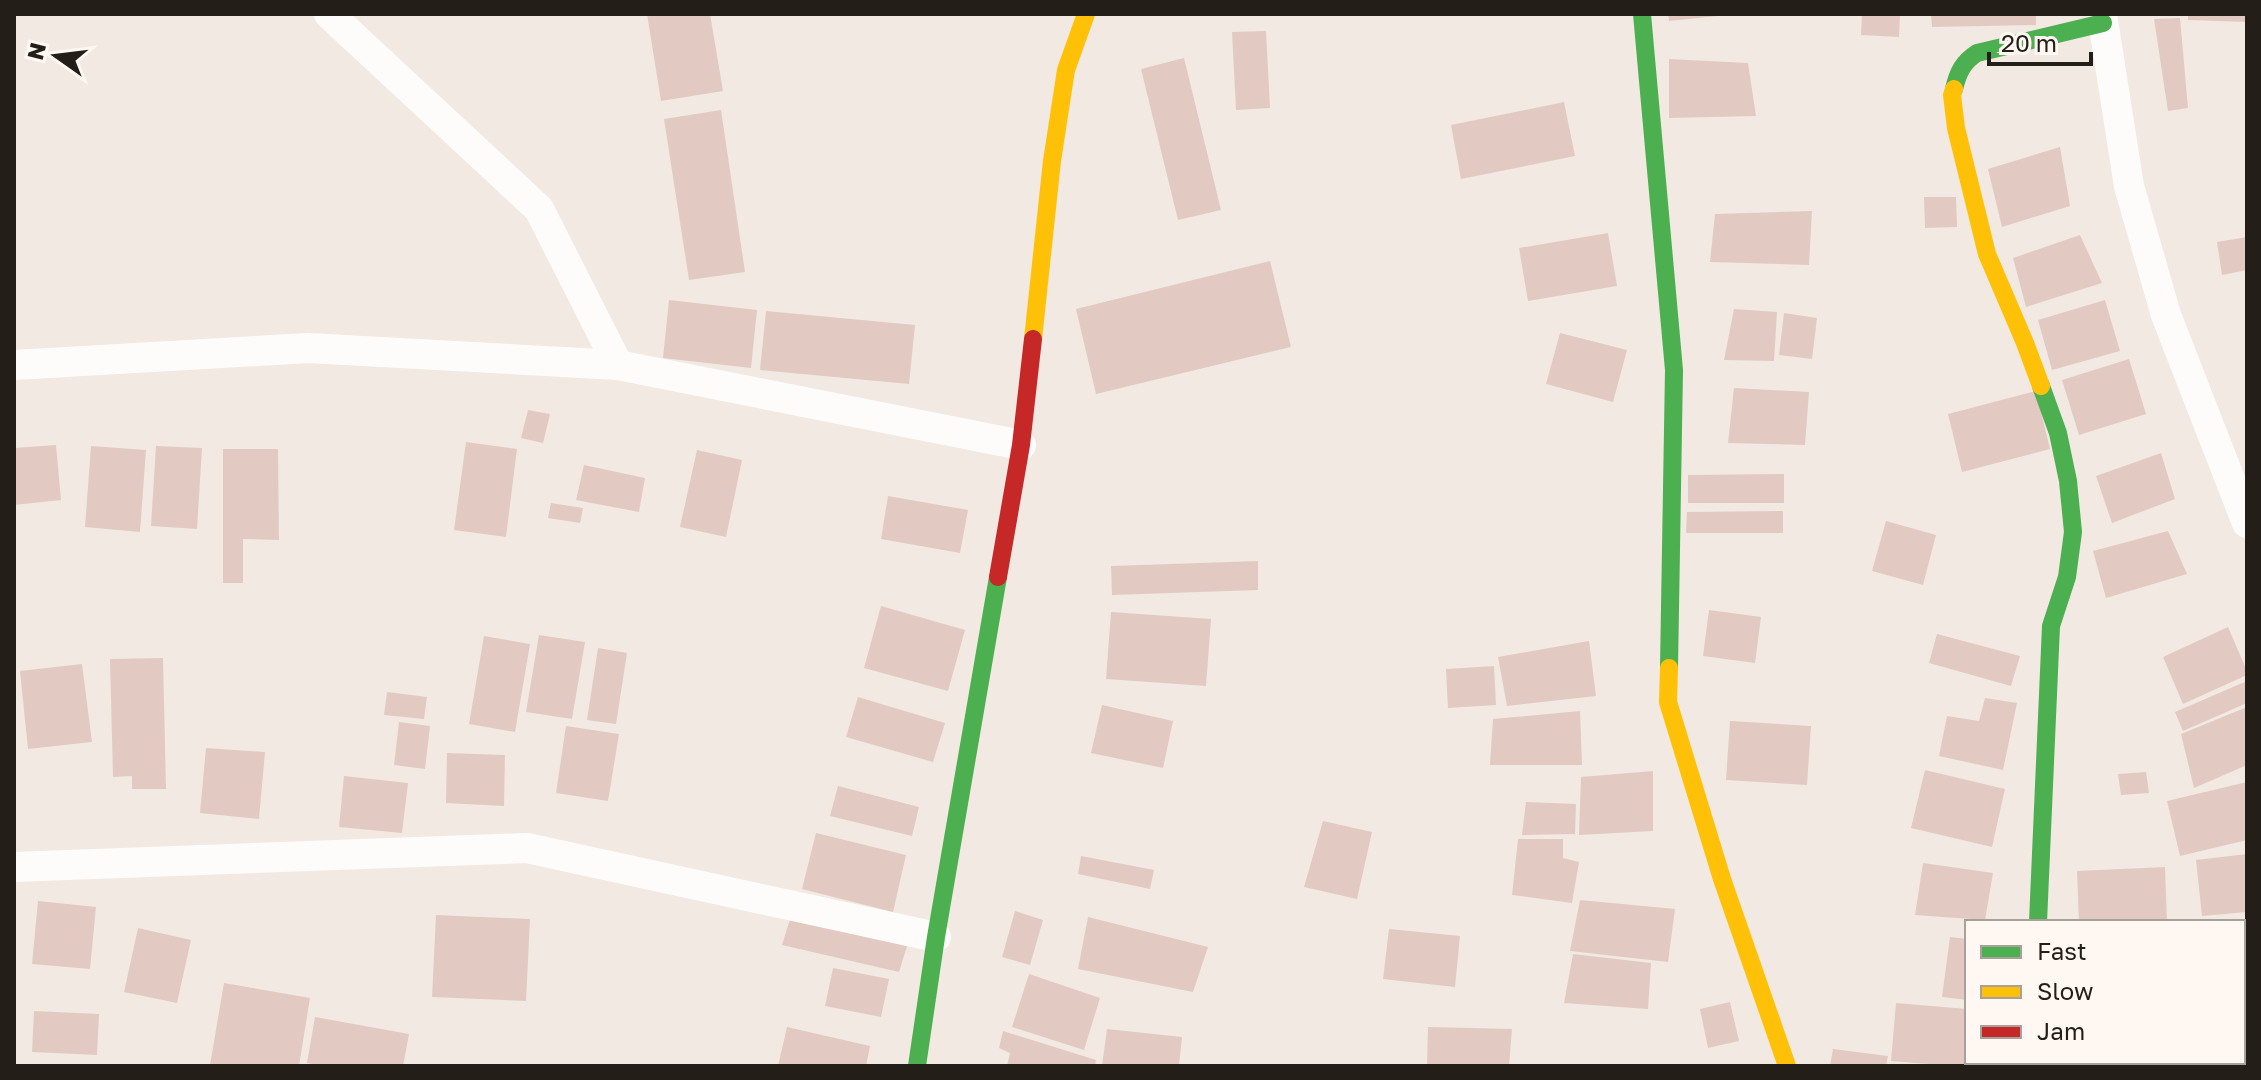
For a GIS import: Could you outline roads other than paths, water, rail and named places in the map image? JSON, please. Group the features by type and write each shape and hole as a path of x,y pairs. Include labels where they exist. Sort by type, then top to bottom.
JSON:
{"street":[{"path":"329,14 362,28 539,209 618,365"},
{"path":"1642,14 1674,370 1668,702 1722,879 1787,1066"},
{"path":"917,1066 936,937 1021,445 1052,161 1066,70 1083,16"},
{"path":"2038,920 2051,626 2067,577 2073,532 2068,481 2058,433 2025,343 1987,254 1956,128 1952,95 1957,75 1965,61 1977,53 2103,18 2133,200 2166,315 2247,523"},
{"path":"14,365 308,348 618,365 1021,445"},
{"path":"14,867 527,848 936,937"}]}
